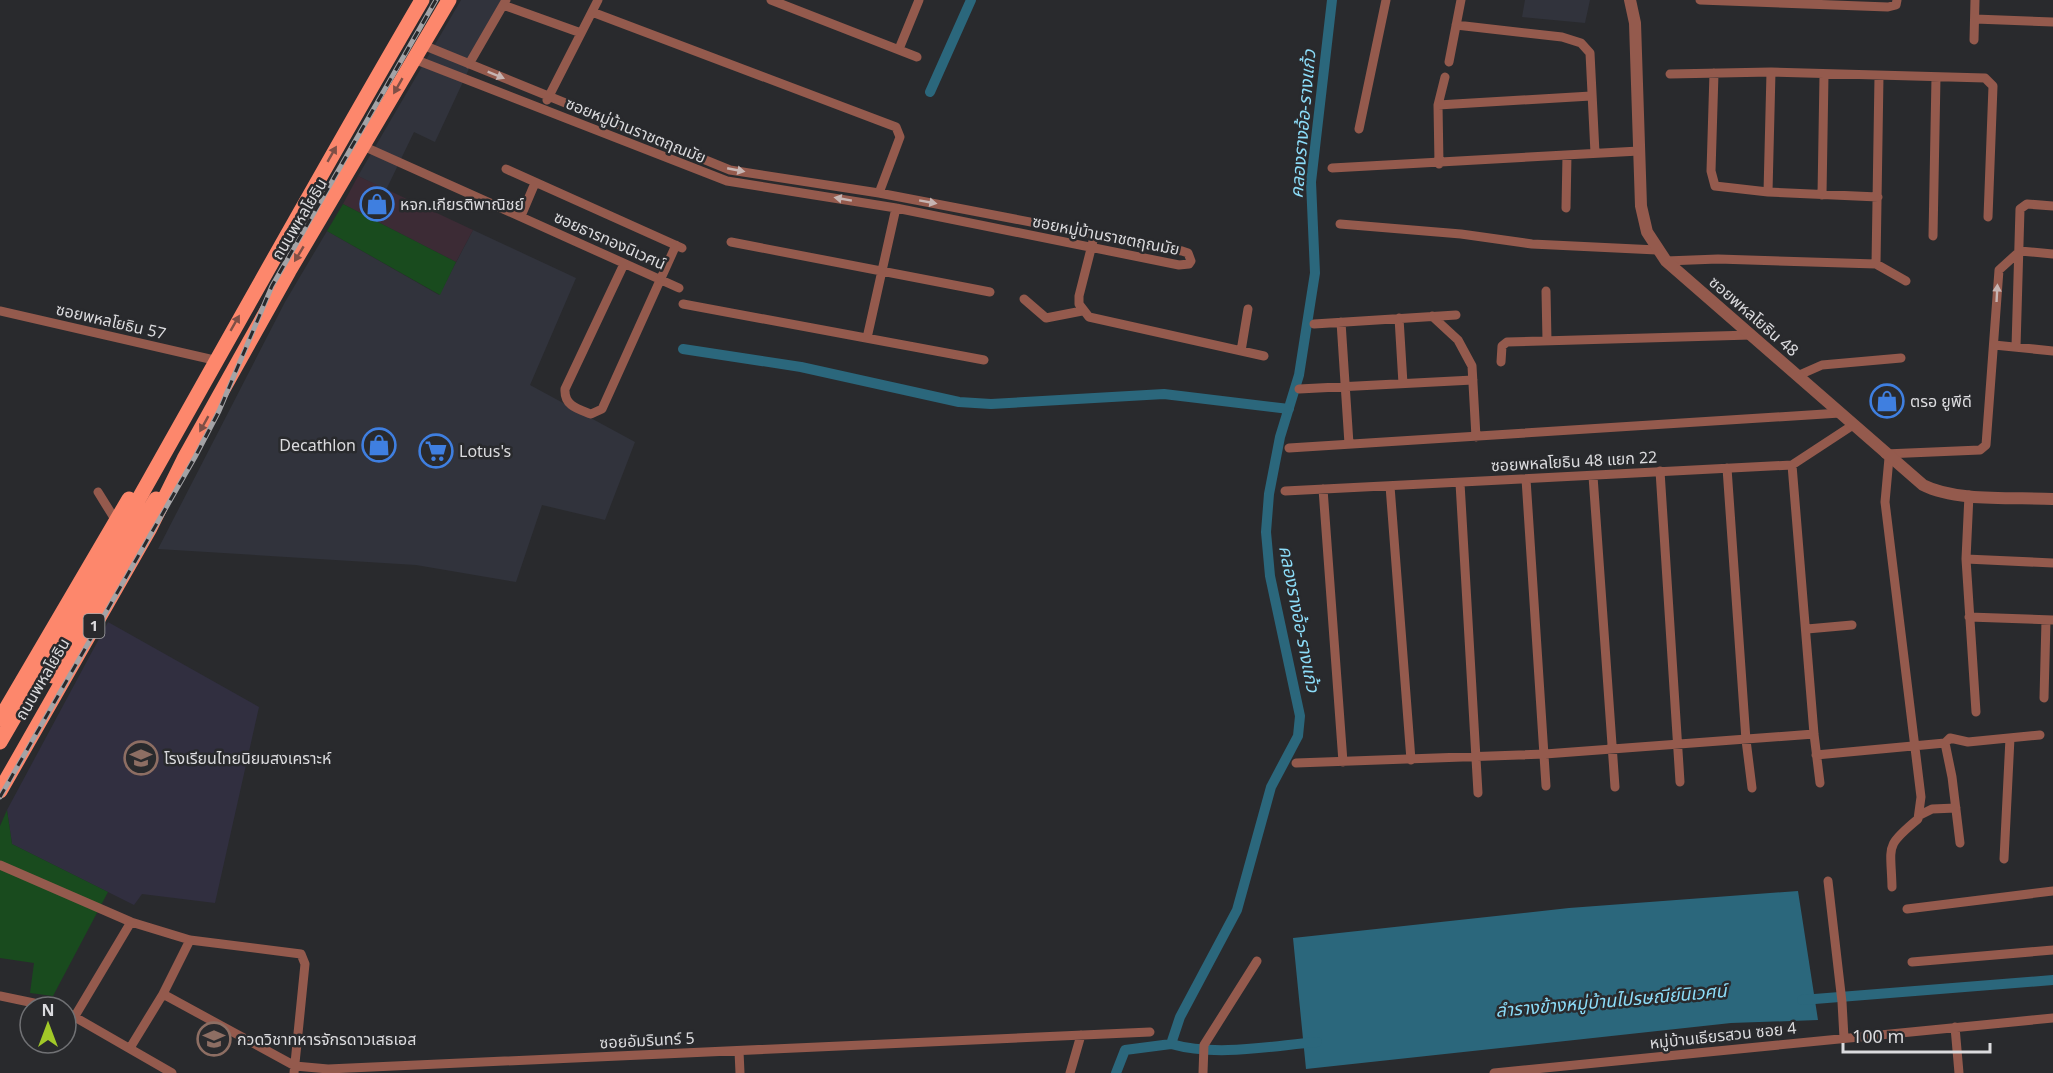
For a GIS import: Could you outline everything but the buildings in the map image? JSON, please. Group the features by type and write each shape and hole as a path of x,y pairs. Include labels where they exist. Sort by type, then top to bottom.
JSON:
{"main road":[{"name":"ถนนพหลโยธิน","path":"0,742 127,524 214,360 422,0"},
{"name":"ถนนพหลโยธิน","path":"0,791 150,528 184,459 289,271 450,0"},
{"name":"ถนนพหลโยธิน","path":"0,719 5,699 116,521 166,447"},
{"name":"ถนนพหลโยธิน","path":"0,770 140,523 184,459"}],"street":[{"path":"543,108 598,0"},
{"path":"771,0 917,57"},
{"path":"899,49 919,0"},
{"path":"1359,129 1386,0"},
{"path":"1449,62 1461,0"},
{"name":"ซอยพหลโยธิน 48","path":"1630,0 1635,23 1639,151 1644,221 1657,250 1666,261 1887,456 1930,489 1969,495 2053,499"},
{"path":"1700,0 1888,8 1896,5 1897,0"},
{"path":"1974,40 1975,0"},
{"path":"469,64 504,2 580,33"},
{"path":"592,12 896,127 900,137 879,193"},
{"path":"1975,19 2053,22"},
{"path":"1456,26 1562,37 1581,43 1590,53 1595,153"},
{"name":"ซอยหมู่บ้านราชตฤณมัย","path":"414,59 543,108 714,178 896,208 1179,265 1189,264 1191,261 1188,253 1182,251 1095,233 879,193 730,170 423,45"},
{"path":"1768,192 1771,72"},
{"path":"1670,74 1771,72 1985,78 1992,83 1988,217"},
{"path":"1714,73 1712,181 1715,186 1768,192 1878,197"},
{"path":"1822,195 1824,75"},
{"path":"1876,264 1879,76"},
{"path":"1439,164 1438,105 1445,77"},
{"path":"1933,236 1936,77"},
{"path":"1438,105 1591,96"},
{"name":"ซอยธารทองนิเวศน์","path":"363,146 679,288"},
{"path":"1332,168 1439,164 1639,151"},
{"path":"1566,208 1567,155"},
{"path":"506,169 679,247 660,279 602,409 591,414 571,406 566,399 566,389 624,264"},
{"path":"809,193 813,182"},
{"path":"521,216 535,183"},
{"path":"2016,347 2020,208 2027,204 2053,206"},
{"path":"867,338 896,208"},
{"path":"996,229 1000,215"},
{"path":"1340,224 1461,234 1532,244 1657,250"},
{"path":"1095,233 1079,296 1082,311 1089,317 1264,356"},
{"path":"731,242 990,292"},
{"path":"1920,815 1922,797 1886,502 1887,456 1984,448 1987,440 1999,270 2020,251 2053,254"},
{"path":"1666,261 1719,259 1876,264 1906,281"},
{"path":"1546,291 1547,341"},
{"path":"1024,299 1046,318 1082,311"},
{"path":"683,304 984,360"},
{"path":"1241,351 1248,309"},
{"name":"ซอยพหลโยธิน 57","path":"0,311 214,360"},
{"path":"1314,324 1456,315"},
{"path":"1432,316 1458,340 1467,353 1473,380 1476,437"},
{"path":"1399,318 1403,384"},
{"path":"1341,322 1349,444"},
{"path":"1501,362 1503,344 1751,335"},
{"path":"1994,345 2053,351"},
{"path":"1797,376 1822,365 1902,358"},
{"path":"1299,388 1473,380"},
{"path":"1289,448 1840,413"},
{"path":"1820,783 1792,465 1853,425"},
{"name":"ซอยพหลโยธิน 48 แยก 22","path":"1285,491 1792,465"},
{"path":"1727,468 1746,740 1752,788"},
{"path":"1660,471 1680,782"},
{"path":"1593,476 1615,787"},
{"path":"1526,479 1546,786"},
{"path":"1460,483 1478,793"},
{"path":"1390,486 1411,760"},
{"path":"1323,489 1343,762"},
{"path":"98,492 116,521"},
{"path":"1969,495 1966,559 1976,712"},
{"path":"1966,559 2053,563"},
{"path":"1969,617 2049,620 2044,698"},
{"path":"1807,629 1852,625"},
{"path":"1296,763 1545,754 1814,734"},
{"path":"1816,755 1945,743 1950,738 1962,742 2040,735"},
{"path":"2004,859 2010,738"},
{"path":"1945,743 1960,843"},
{"path":"1892,887 1894,839 1920,815 1932,809 1956,808"},
{"path":"0,866 130,922 190,940 297,952 305,964 294,1070"},
{"path":"1828,880 1842,999 1844,1038"},
{"path":"1907,909 2053,891"},
{"path":"78,1002 130,922"},
{"path":"130,1048 163,994 190,940"},
{"path":"1912,962 2053,950"},
{"path":"1203,1073 1204,1045 1257,961"},
{"name":"ซอยอัมรินทร์ 5","path":"163,994 294,1070 454,1068 739,1051 1150,1032"},
{"path":"0,996 18,1000"},
{"name":"หมู่บ้านเธียรสวน ซอย 4","path":"1494,1073 1576,1069 1844,1038 2053,1018"},
{"path":"78,1019 172,1073"},
{"path":"1954,1027 1959,1073"},
{"path":"1070,1073 1081,1035"},
{"path":"739,1051 740,1073"}],"shaded area":[{"path":"461,0 501,0 435,142 414,132 386,190 358,176"},
{"path":"1525,0 1590,0 1585,23 1522,17"},
{"path":"358,176 473,230 456,262 343,204"},
{"path":"473,230 576,278 530,385 635,442 605,520 542,505 516,582 416,565 158,549 285,302 327,231 439,295"},
{"name":"โรงเรียนไทยนิยมสงเคราะห์","path":"108,622 259,707 215,903 142,894 134,905 12,844 7,810"}],"green space":[{"path":"343,204 456,262 440,295 327,231"},
{"path":"7,810 12,844 108,892 54,995 30,993 34,963 0,958 0,826"}],"water":[{"path":"1798,891 1818,1020 1731,1023 1306,1069 1293,938 1569,908"}],"waterway":[{"path":"930,92 971,0"},
{"name":"คลองรางอ้อ-รางแก้ว","path":"1116,1073 1125,1050 1171,1044 1180,1017 1237,910 1271,787 1298,736 1300,716 1270,576 1266,532 1269,494 1280,437 1299,375 1315,273 1311,182 1332,0"},
{"path":"683,349 801,367 959,402 991,404 1164,394 1289,409"},
{"name":"ลำรางข้างหมู่บ้านไปรษณีย์นิเวศน์","path":"1802,1000 2053,980"},
{"name":"ลำรางข้างหมู่บ้านไปรษณีย์นิเวศน์","path":"1171,1044 1189,1048 1225,1050 1317,1042"}],"railway":[{"path":"0,797 195,457 219,411 272,286 436,0"}],"place":[{"name":"หจก.เกียรติพาณิชย์","path":"377,204"},
{"name":"ตรอ ยูพีดี","path":"1887,401"},
{"name":"Decathlon","path":"379,445"},
{"name":"Lotus's","path":"436,451"},
{"name":"โรงเรียนไทยนิยมสงเคราะห์","path":"141,758"},
{"name":"กวดวิชาทหารจักรดาวเสธเอส","path":"214,1039"}]}
